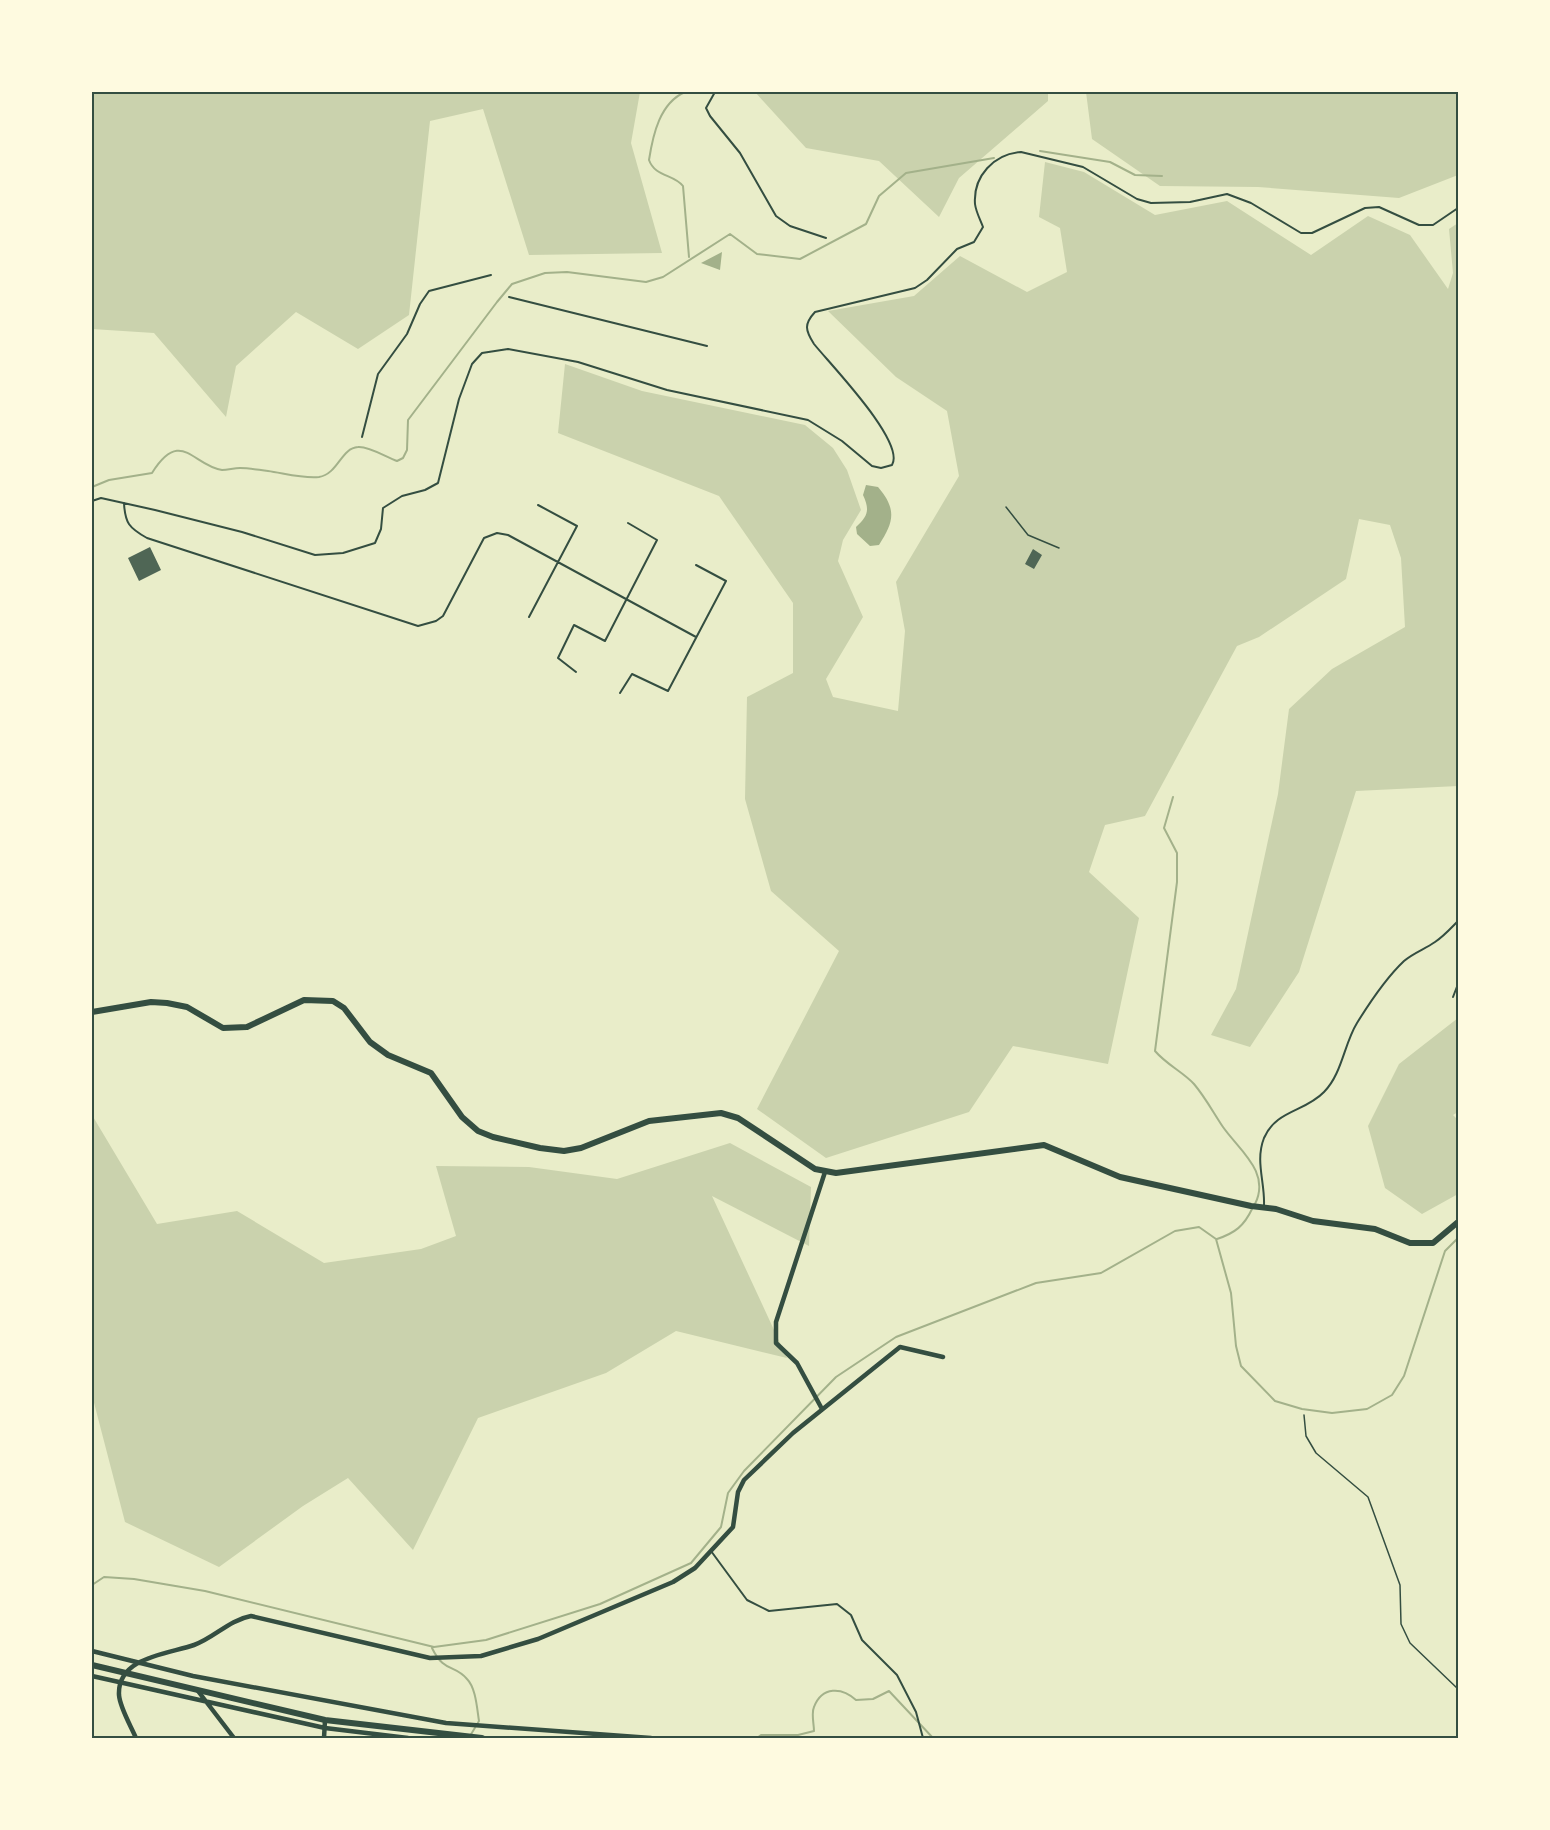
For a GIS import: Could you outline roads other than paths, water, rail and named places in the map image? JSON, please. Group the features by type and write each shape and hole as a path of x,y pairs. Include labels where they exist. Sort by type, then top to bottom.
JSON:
{"street":[{"path":"92,1012 151,1002 167,1003 187,1007 223,1028 247,1028 304,1000 333,1000 344,1008 370,1042 388,1055 431,1073 462,1118 478,1131 493,1137 540,1148 564,1151 581,1148 649,1121 721,1113 738,1118 815,1168 825,1172 836,1173 1044,1145 1120,1177 1262,1207 1313,1221 1375,1229 1420,1245 1433,1243 1458,1222"},
{"path":"822,1409 797,1363 776,1343 776,1322 825,1172"},
{"path":"136,1738 119,1695 126,1674 136,1663 194,1645 240,1618 251,1616 430,1658 481,1656 538,1639 673,1582 695,1568 733,1527 738,1492 744,1480 822,1409 900,1347 943,1357"},
{"path":"92,1651 136,1663 447,1724 651,1738"},
{"path":"92,1665 325,1720 483,1738"},
{"path":"92,1676 122,1685 325,1728 408,1738"},
{"path":"198,1691 234,1738"},
{"path":"324,1738 325,1720"}],"lane":[{"path":"715,92 706,108 740,153 776,216 790,226 826,238"},
{"path":"92,501 101,498 124,503 242,532 315,555 343,553 364,548 375,543 381,529 383,508 402,496 425,490 438,483 459,399 472,364 482,353 494,349 537,352 578,362 667,390 808,420 842,441 872,466 887,467 895,461 895,454 887,435 814,344 806,332 806,324 815,312 915,288 927,280 957,249 974,242 983,227 976,207 975,194 984,171 991,162 1011,153 1029,154 1083,167 1137,199 1150,203 1190,202 1227,194 1251,202 1301,233 1312,233 1365,208 1379,207 1419,225 1433,225 1458,208"},
{"path":"362,437 378,374 407,334 420,304 429,291 491,275"},
{"path":"509,297 707,346"},
{"path":"124,503 125,521 130,529 147,538 418,626 436,621 443,616 478,544 490,534 508,535 696,638"},
{"path":"530,617 577,526 538,505"},
{"path":"576,672 558,658 574,625 605,641 657,540 628,523"},
{"path":"620,693 632,674 668,691 726,581 696,565"},
{"path":"1262,1207 1265,1191 1259,1155 1265,1136 1273,1123 1284,1114 1315,1101 1326,1091 1356,1025 1386,981 1405,960 1437,941 1458,921"},
{"path":"1453,997 1458,984"},
{"path":"711,1551 747,1600 769,1611 837,1604 846,1608 862,1640 897,1675 916,1712 923,1738"}],"waterway":[{"path":"685,92 669,104 659,120 649,160 656,170 675,179 683,186 689,257"},
{"path":"1040,151 1110,162 1135,175 1162,176"},
{"path":"92,487 109,480 152,473 162,460 171,453 179,451 222,470 247,468 307,477 325,475 352,448 362,447 397,461 403,458 407,450 408,420 512,284 545,273 567,272 646,282 663,277 730,234 757,254 800,259 866,224 879,196 906,173 994,158"},
{"path":"1173,797 1164,828 1177,853 1177,882 1155,1051 1194,1084 1223,1127 1251,1162 1259,1182 1255,1204"},
{"path":"1217,1239 1238,1228 1252,1209"},
{"path":"92,1585 104,1577 134,1579 205,1591 434,1647 486,1640 600,1604 691,1563 721,1527 728,1493 744,1471 836,1377 896,1337 1036,1283 1101,1273 1175,1231 1199,1227 1216,1239 1231,1293 1236,1346 1241,1366 1275,1401 1302,1409 1332,1413 1367,1409 1392,1395 1404,1376 1445,1251 1458,1238"},
{"path":"432,1648 445,1665 458,1671 470,1683 476,1699 479,1721 470,1736"},
{"path":"757,1738 761,1735 798,1735 814,1731 813,1709 822,1695 833,1691 845,1693 856,1700 873,1699 889,1691 933,1738"}]}
